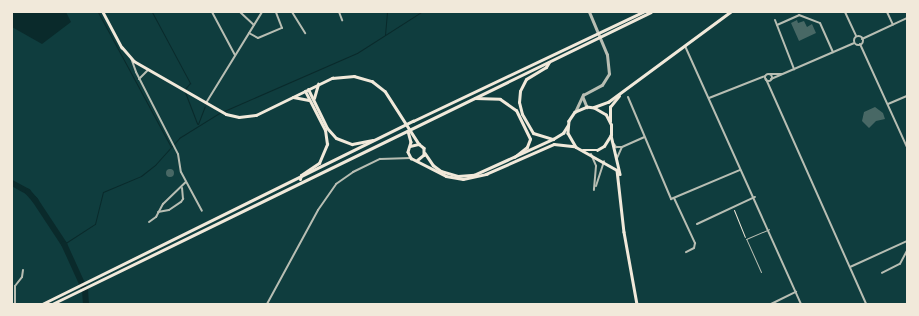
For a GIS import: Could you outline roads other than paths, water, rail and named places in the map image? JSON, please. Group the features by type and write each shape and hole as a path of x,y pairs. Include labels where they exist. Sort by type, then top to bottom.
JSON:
{"highway":[{"path":"42,304 300,179 413,121 643,12"},
{"path":"52,304 651,12"},
{"path":"548,62 546,67 526,79 520,91 519,102 532,132 542,138 553,139"},
{"path":"300,179 301,175 319,163 326,147 325,130 312,101 318,84"},
{"path":"306,90 327,128 338,140 352,144 375,140"},
{"path":"293,97 312,101"},
{"path":"475,98 500,99 511,105 518,113 530,139 527,147 514,157"}],"main road":[{"path":"103,12 120,44 132,58 148,70 226,114 239,117 256,115 318,84 344,75 372,81 389,95 408,130 436,168 463,176 480,173 553,139 563,133 571,117 587,107 601,110 610,122"},
{"path":"594,108 608,102 730,12"},
{"path":"623,91 610,107 610,122 611,135 617,158 624,232 637,304"},
{"path":"568,125 569,137 576,147"},
{"path":"408,130 410,146 408,152 411,158 446,176 468,178 492,171 554,144 576,147 604,161 617,170 619,183"},
{"path":"582,150 597,150 604,146 611,135"},
{"path":"410,146 419,144"},
{"path":"417,160 425,153"}],"street":[{"path":"212,12 235,55"},
{"path":"240,12 254,25"},
{"path":"205,103 262,12"},
{"path":"249,33 258,38 282,28 276,12"},
{"path":"292,12 305,33"},
{"path":"339,12 342,20"},
{"path":"571,117 583,95 605,83 610,70 606,55 589,12"},
{"path":"845,12 856,36 862,39"},
{"path":"887,12 893,25"},
{"path":"777,25 799,15 820,23 833,52"},
{"path":"907,18 862,39 860,44 907,147"},
{"path":"775,20 794,69"},
{"path":"854,43 856,36"},
{"path":"766,77 770,79 854,43 860,44"},
{"path":"685,46 740,170 769,229 801,304"},
{"path":"132,58 139,79 176,150 180,168 186,182 202,211"},
{"path":"139,79 148,70"},
{"path":"709,98 766,77 770,74 783,74"},
{"path":"768,83 770,74"},
{"path":"766,77 866,304"},
{"path":"583,95 587,107"},
{"path":"888,104 907,96"},
{"path":"628,97 670,199 740,170"},
{"path":"614,144 616,147 622,147 644,137"},
{"path":"617,158 622,147"},
{"path":"591,154 597,172 594,190 604,161"},
{"path":"267,304 318,210 336,184 353,172 380,159 411,158"},
{"path":"150,222 163,204 182,188 186,182"},
{"path":"158,212 169,210 181,202 183,198 182,188"},
{"path":"674,198 695,244 694,248 686,252"},
{"path":"697,224 755,198"},
{"path":"850,268 907,241"},
{"path":"882,273 900,264 907,251"},
{"path":"15,304 15,286 22,277 23,270"},
{"path":"771,304 796,292"}],"lane":[{"path":"760,272 746,239 769,229"}],"water":[{"path":"12,12 66,12 71,22 42,44 12,27"}],"waterway":[{"path":"98,12 171,147"},
{"path":"152,12 190,83 185,89"},
{"path":"385,35 387,12"},
{"path":"224,111 357,53 421,12"},
{"path":"185,92 197,124"},
{"path":"198,124 205,106"},
{"path":"64,244 95,224 103,192 141,176 155,165 179,138 221,112"},
{"path":"12,183 28,192 35,200 64,244 85,290 86,304"}]}
